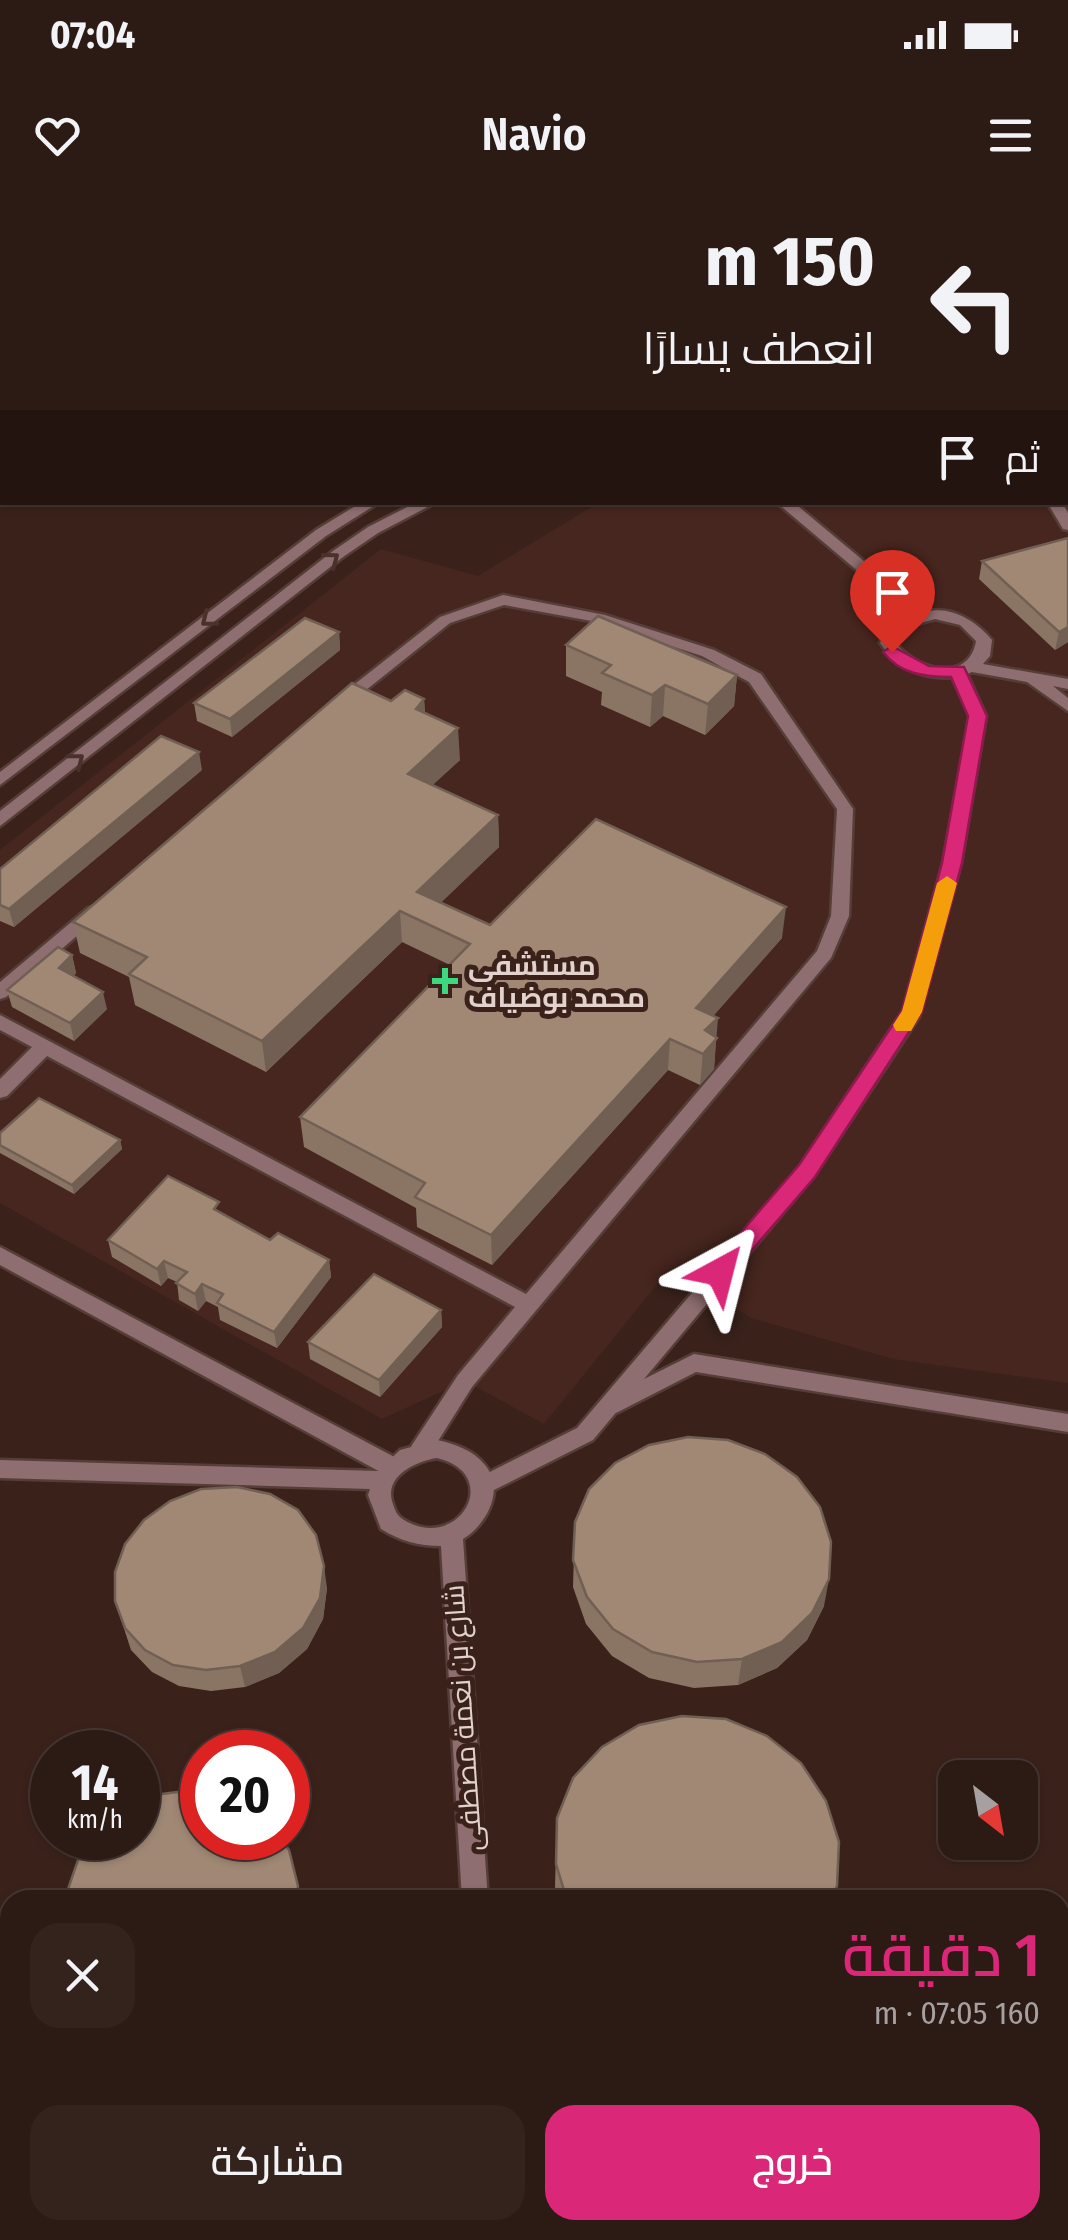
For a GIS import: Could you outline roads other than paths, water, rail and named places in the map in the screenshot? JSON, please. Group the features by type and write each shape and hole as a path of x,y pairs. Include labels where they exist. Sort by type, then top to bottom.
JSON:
{"street":[{"path":"0,780 322,533 368,505"},
{"path":"0,820 338,554 373,530 424,505"},
{"path":"787,505 919,615"},
{"path":"0,1469 387,1473 420,1451 448,1401 825,954 840,916 845,810 755,678 708,653 600,618 503,600 445,620 318,720"},
{"path":"964,669 984,650 976,630 951,617 919,615 895,626 889,634 892,652 900,661 927,672 964,669 1026,674 1068,684"},
{"path":"484,1486 585,1434 807,1171 912,1012 952,863 978,716 964,669"},
{"path":"1026,674 1068,706"},
{"path":"0,992 106,901"},
{"path":"0,1022 528,1304"},
{"path":"0,1090 45,1046"},
{"path":"0,1255 387,1473"},
{"path":"610,1406 694,1363 1068,1423"},
{"path":"387,1473 379,1495 389,1522 417,1538 452,1536 478,1516 484,1486 468,1461 454,1453 420,1451"},
{"name":"شارع بن نعمة مصطفى","path":"452,1536 474,1890"}],"place":[{"name":"مستشفى محمد بوضياف","path":"445,981"}]}
